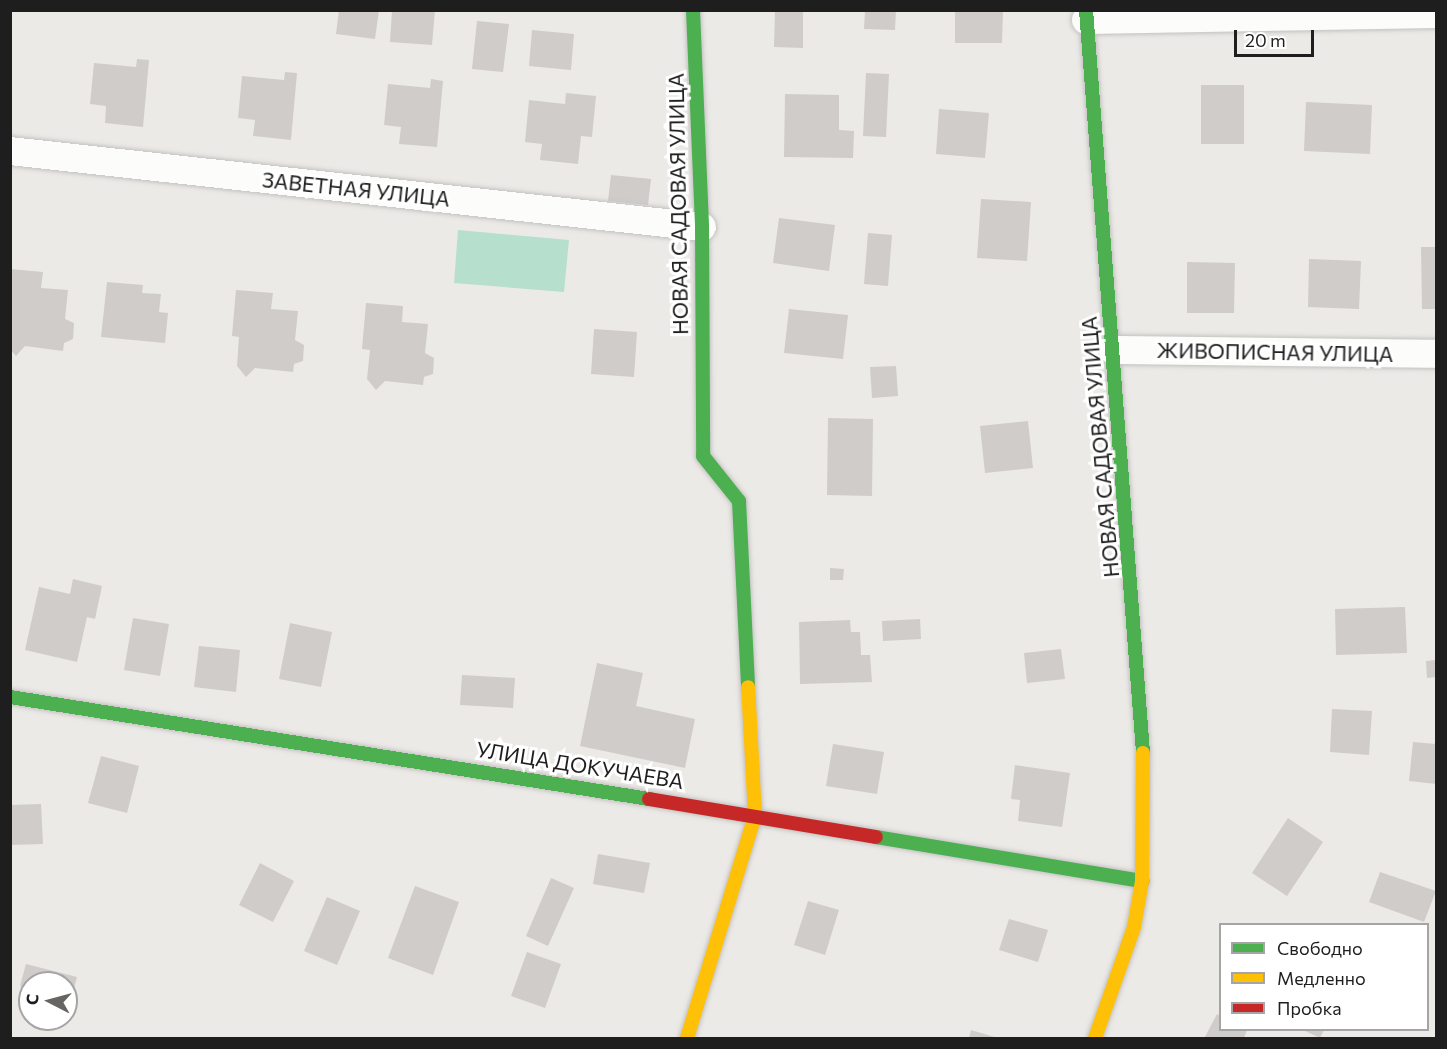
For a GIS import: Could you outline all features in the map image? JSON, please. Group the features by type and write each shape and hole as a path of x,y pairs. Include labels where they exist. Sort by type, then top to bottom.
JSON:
{"street":[{"name":"НОВАЯ САДОВАЯ УЛИЦА","path":"687,1038 755,815 739,501 703,456 702,227 693,10"},
{"path":"1086,15 1437,14"},
{"name":"НОВАЯ САДОВАЯ УЛИЦА","path":"1086,15 1140,691 1145,811 1142,881 1134,927 1095,1038"},
{"name":"ЗАВЕТНАЯ УЛИЦА","path":"10,151 702,227"},
{"name":"ЖИВОПИСНАЯ УЛИЦА","path":"1113,350 1437,354"},
{"name":"УЛИЦА ДОКУЧАЕВА","path":"10,697 755,815 1142,881"}],"green space":[{"path":"458,230 569,240 564,292 454,283"}],"building":[{"path":"339,10 379,10 375,39 336,34"},
{"path":"392,10 435,10 432,45 390,42"},
{"path":"775,10 803,10 803,48 774,47"},
{"path":"865,10 896,10 895,30 864,29"},
{"path":"955,10 1003,10 1002,43 955,43"},
{"path":"477,21 509,24 503,72 472,69"},
{"path":"532,30 574,34 571,70 529,66"},
{"path":"137,59 149,60 143,127 105,123 106,106 90,104 94,63 136,67"},
{"path":"285,72 297,73 291,140 253,136 255,120 238,118 242,76 284,80"},
{"path":"866,73 889,74 886,137 863,136"},
{"path":"431,79 443,81 437,147 399,144 401,127 384,125 388,84 430,88"},
{"path":"1201,85 1244,85 1244,144 1201,144"},
{"path":"566,93 596,96 592,137 581,136 578,164 540,160 542,144 525,142 529,100 565,104"},
{"path":"785,94 839,95 839,130 854,131 853,158 784,157"},
{"path":"1306,102 1372,105 1370,154 1304,151"},
{"path":"939,109 989,113 985,158 936,154"},
{"path":"611,175 651,179 648,205 608,201"},
{"path":"981,199 1031,202 1027,261 977,258"},
{"path":"779,218 835,225 829,271 773,263"},
{"path":"868,233 892,235 888,286 864,284"},
{"path":"1421,247 1436,247 1436,309 1422,309"},
{"path":"1309,259 1361,261 1359,309 1308,307"},
{"path":"1187,262 1235,263 1234,313 1187,313"},
{"path":"10,269 43,272 41,288 68,290 65,319 74,323 73,339 64,343 63,351 25,346 16,356 10,349"},
{"path":"107,282 143,285 142,293 161,294 159,312 168,313 165,343 101,337"},
{"path":"236,290 273,293 271,309 298,311 295,340 304,345 303,361 294,364 293,372 255,368 246,377 237,366 239,337 232,336"},
{"path":"366,303 403,306 402,322 428,324 425,353 434,358 433,374 424,377 423,385 385,381 376,390 367,379 370,350 362,349"},
{"path":"789,309 848,315 843,359 784,353"},
{"path":"594,329 637,332 634,377 591,374"},
{"path":"896,366 898,396 872,398 870,367"},
{"path":"828,418 873,419 872,496 827,495"},
{"path":"1028,421 1033,468 985,473 980,426"},
{"path":"830,568 844,569 843,580 830,580"},
{"path":"73,579 102,586 95,619 87,617 77,662 25,650 39,587 70,594"},
{"path":"1405,607 1407,653 1336,655 1335,609"},
{"path":"133,618 169,624 160,676 124,670"},
{"path":"920,619 921,639 883,641 882,621"},
{"path":"850,620 851,632 860,632 861,655 870,655 872,682 800,684 799,622"},
{"path":"290,623 332,632 321,687 279,679"},
{"path":"199,646 240,650 236,692 194,687"},
{"path":"1061,649 1065,679 1027,683 1024,653"},
{"path":"1436,660 1436,677 1427,678 1426,661"},
{"path":"597,663 643,673 636,706 695,719 685,768 580,746"},
{"path":"462,675 515,678 513,708 460,705"},
{"path":"1332,709 1372,711 1369,755 1330,752"},
{"path":"1413,742 1436,744 1436,784 1409,781"},
{"path":"833,744 884,752 877,794 826,786"},
{"path":"101,756 139,766 127,813 88,803"},
{"path":"1015,765 1070,773 1062,827 1018,821 1020,800 1011,799"},
{"path":"41,804 43,844 10,845 10,805"},
{"path":"1288,818 1323,842 1287,896 1252,873"},
{"path":"598,854 650,863 644,893 593,884"},
{"path":"260,863 294,881 273,922 239,905"},
{"path":"1380,872 1436,891 1424,922 1369,902"},
{"path":"551,878 574,888 548,946 526,936"},
{"path":"415,886 459,902 433,975 388,958"},
{"path":"327,897 360,911 337,965 304,951"},
{"path":"808,901 839,910 825,955 794,945"},
{"path":"1009,919 1048,930 1038,962 999,950"},
{"path":"527,952 561,964 545,1008 511,996"},
{"path":"26,964 53,971 24,971"},
{"path":"1217,1014 1219,1015 1219,1031 1247,1031 1244,1038 1205,1037"},
{"path":"971,1030 998,1038 969,1038"},
{"path":"1305,1031 1324,1031 1320,1038"}],"traffic: fast":[{"path":"693,10 702,227 703,456 739,501 748,687"},
{"path":"1086,10 1143,753"},
{"path":"10,697 649,799"},
{"path":"876,837 1142,881"}],"traffic: slow":[{"path":"687,1038 755,815 748,687"},
{"path":"1095,1038 1134,927 1142,881 1143,753"}],"traffic: jam":[{"path":"649,799 876,837"}]}
